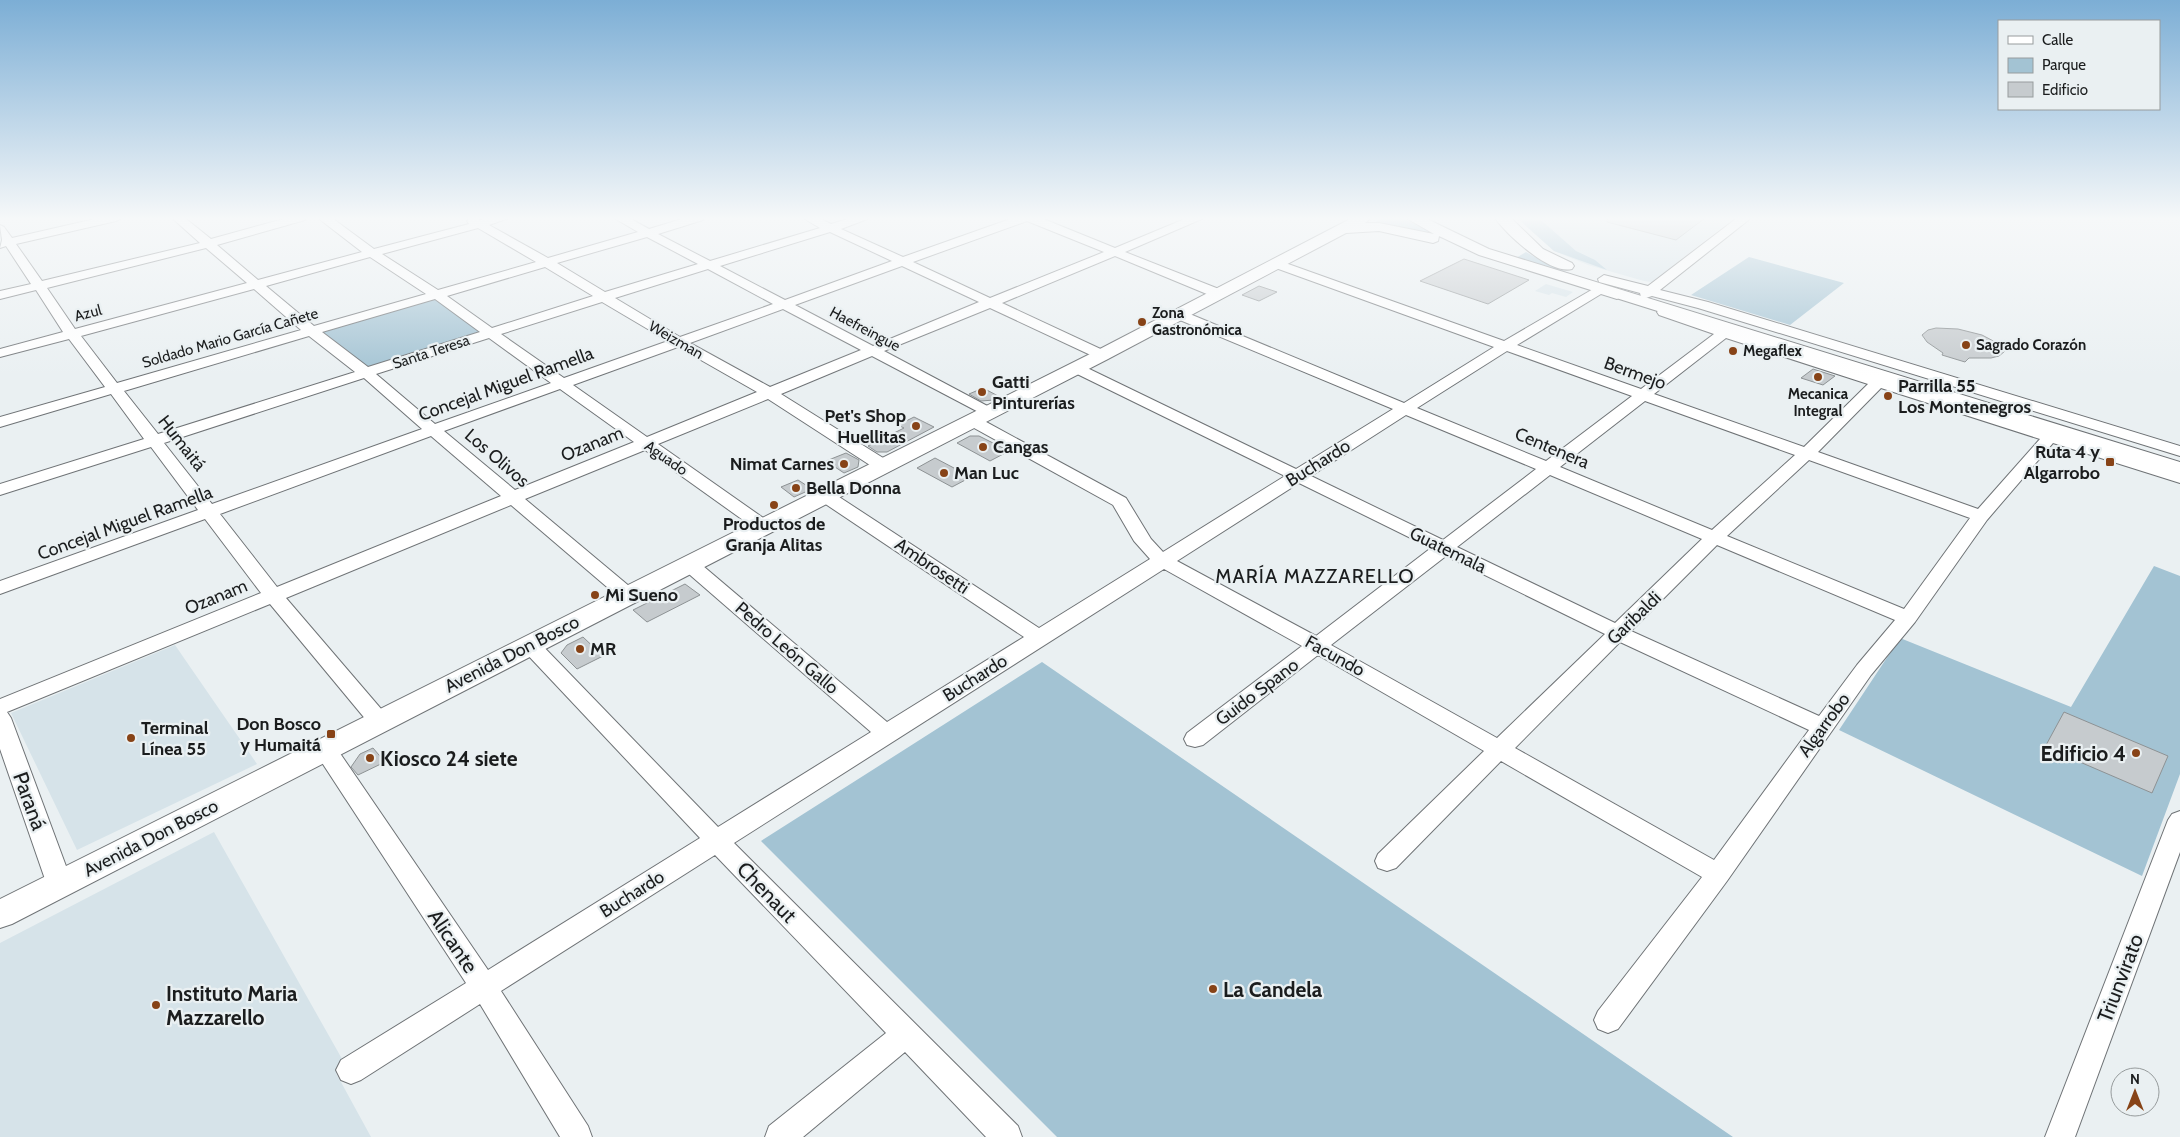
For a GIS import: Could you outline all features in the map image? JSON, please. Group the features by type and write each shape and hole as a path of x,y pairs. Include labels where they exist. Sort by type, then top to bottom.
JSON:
{"main road":[{"name":"Avenida Don Bosco","path":"0,914 1102,355 1263,271"},
{"path":"1554,271 1602,284 1880,379 2061,431 2180,459"},
{"path":"1575,271 1602,284 1649,292 2061,431 2180,469"},
{"path":"2061,431 2180,452"}],"street":[{"name":"Humaitá","path":"28,271 72,334 273,595 380,722"},
{"path":"0,295 100,271"},
{"name":"Los Olivos","path":"240,271 311,331 366,373 628,595"},
{"name":"Azul","path":"0,353 309,271"},
{"name":"Aguado","path":"400,271 437,294 560,384 763,526"},
{"name":"Soldado Mario García Cañete","path":"0,422 515,271"},
{"name":"Weizman","path":"561,271 769,393 882,465"},
{"name":"Santa Teresa","path":"0,490 686,271"},
{"name":"Haefreingue","path":"722,271 872,351 980,416"},
{"name":"Concejal Miguel Ramella","path":"0,588 876,271"},
{"path":"921,271 1102,355"},
{"name":"Ozanam","path":"0,707 511,497 1071,271"},
{"path":"1162,271 1219,294"},
{"name":"Bermejo","path":"1297,271 1981,516"},
{"path":"1649,292 1676,271"},
{"path":"1602,284 1724,334 1880,379"},
{"name":"Buchardo","path":"351,1070 1602,284"},
{"path":"1649,292 2180,452"},
{"name":"Centenera","path":"1180,315 1908,618"},
{"name":"Guido Spano","path":"1195,739 1445,548 1546,468 1724,334"},
{"name":"Guatemala","path":"1076,368 1619,633 1822,727"},
{"name":"Garibaldi","path":"1387,861 1498,749 1715,538 1806,454 1880,379"},
{"name":"Facundo","path":"980,416 1116,498 1125,508 1150,550 1162,560 1318,646 1718,874"},
{"path":"2061,431 2180,478"},
{"name":"Algarrobo","path":"1608,1020 1718,874 1864,670 1908,618 1981,516 2061,431"},
{"name":"Ambrosetti","path":"824,495 1039,638"},
{"name":"Pedro León Gallo","path":"689,564 886,733"},
{"name":"Chenaut","path":"530,645 717,841 1007,1137"},
{"name":"Paraná","path":"0,718 60,885"},
{"name":"Alicante","path":"326,749 484,987 577,1137"},
{"name":"Triunvirato","path":"2060,1137 2180,820"},
{"path":"780,1137 906,1034"}],"shaded area":[{"path":"1609,271 1666,271 1652,282"},
{"path":"1546,284 1573,292 1566,297 1535,291"},
{"name":"Terminal Línea 55","path":"175,645 257,764 77,850 11,713"},
{"name":"Instituto Maria Mazzarello","path":"214,832 346,1066 336,1073 371,1137 0,1137 0,943"}],"green space":[{"path":"1558,271 1564,271 2180,463"},
{"path":"1728,271 1800,271 1844,283 1790,325 1691,295"},
{"path":"437,295 490,333 366,373 311,331"},
{"path":"2154,566 2180,576 2180,774 2142,876 1839,730 1900,638 2071,707"},
{"name":"La Candela","path":"1042,662 1733,1137 1057,1137 761,841"}],"building":[{"path":"1440,271 1501,271 1529,280 1488,304 1420,281"},
{"path":"1259,286 1277,292 1259,301 1242,295"},
{"name":"Sagrado Corazón","path":"1936,328 1958,329 1982,335 1999,344 2005,351 1999,356 1969,358 1965,362 1942,355 1943,353 1927,342 1922,335 1928,330"},
{"name":"Mecanica Integral","path":"1813,369 1835,376 1823,385 1801,378"},
{"name":"Gatti Pinturerías","path":"983,388 1000,397 994,400 981,401 969,394"},
{"path":"914,417 934,427 887,452 877,452 868,446 904,428 898,425"},
{"name":"Cangas","path":"970,436 979,436 1009,451 990,461 957,443"},
{"name":"Nimat Carnes","path":"846,453 859,460 858,467 844,473 826,461"},
{"name":"Man Luc","path":"935,458 971,477 952,487 917,468"},
{"name":"Bella Donna","path":"798,480 812,489 794,497 781,487"},
{"path":"685,584 700,595 647,622 633,610"},
{"name":"MR","path":"583,637 603,656 577,669 561,653 567,645"},
{"name":"Edificio 4","path":"2064,712 2168,756 2152,793 2045,747"},
{"name":"Kiosco 24 siete","path":"373,748 385,762 358,775 351,767 360,754"}],"place":[{"name":"Zona Gastronómica","path":"1142,322"},
{"name":"Sagrado Corazón","path":"1966,345"},
{"name":"Megaflex","path":"1733,351"},
{"name":"Mecanica Integral","path":"1818,377"},
{"name":"Gatti Pinturerías","path":"982,392"},
{"name":"Parrilla 55 Los Montenegros","path":"1888,396"},
{"name":"Pet's Shop Huellitas","path":"916,426"},
{"name":"Cangas","path":"983,447"},
{"name":"Ruta 4 y Algarrobo","path":"2110,462"},
{"name":"Nimat Carnes","path":"844,464"},
{"name":"Man Luc","path":"944,473"},
{"name":"Bella Donna","path":"796,488"},
{"name":"Productos de Granja Alitas","path":"774,505"},
{"name":"Mi Sueno","path":"595,595"},
{"name":"MR","path":"580,649"},
{"name":"Don Bosco y Humaitá","path":"331,734"},
{"name":"Terminal Línea 55","path":"131,738"},
{"name":"Edificio 4","path":"2136,753"},
{"name":"Kiosco 24 siete","path":"370,758"},
{"name":"La Candela","path":"1213,989"},
{"name":"Instituto Maria Mazzarello","path":"156,1005"}],"district":[{"name":"MARÍA MAZZARELLO","path":"1315,576"}]}
